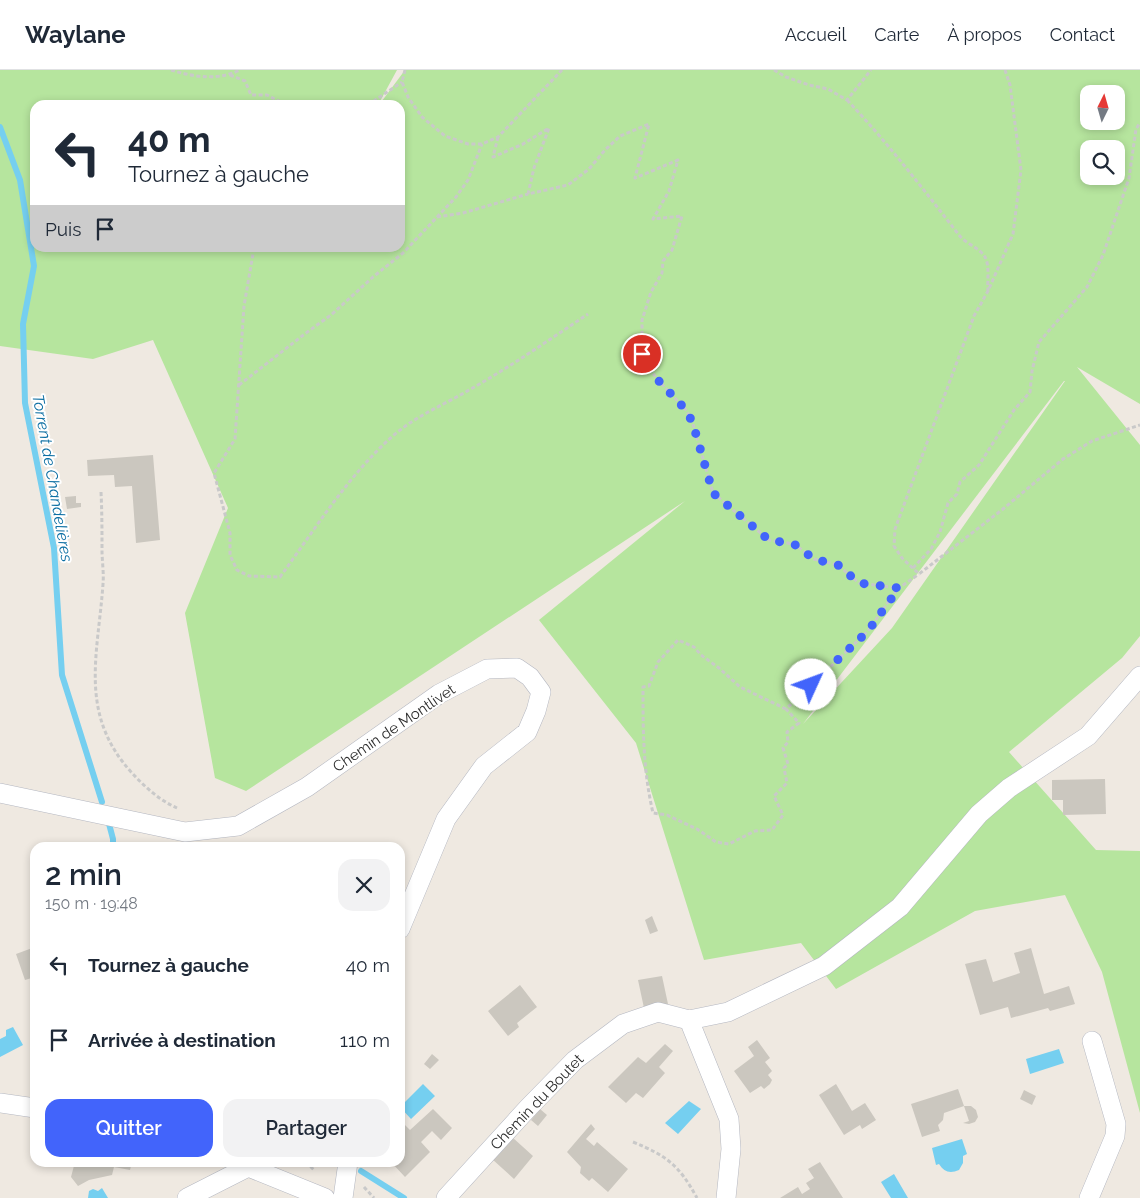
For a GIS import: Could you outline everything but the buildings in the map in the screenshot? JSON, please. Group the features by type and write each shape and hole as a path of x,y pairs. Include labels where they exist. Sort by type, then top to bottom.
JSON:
{"street":[{"name":"Chemin de Montlivet","path":"0,793 185,832 238,826 307,787 439,694 487,669 517,668 530,677 541,692 527,732 484,766 446,819 405,917"},
{"path":"726,1198 730,1149 728,1119 690,1020 728,1012 824,966 900,906 979,814 1010,788 1088,736 1140,676"},
{"name":"Chemin du Boutet","path":"446,1198 528,1108 575,1060 623,1024 658,1012 690,1020"},
{"path":"1089,1198 1114,1136 1116,1124 1092,1041"},
{"path":"0,1103 30,1107"},
{"path":"187,1198 239,1167"},
{"path":"247,1167 325,1198"},
{"path":"343,1198 347,1167"}],"path":[{"path":"171,70 192,76 210,77 229,75 240,70"},
{"path":"405,70 402,82 408,97 422,117 445,136 468,144 482,144 498,137 562,70"},
{"path":"774,70 786,77 809,85 828,88 847,100 891,147 967,244 984,255 988,263 988,291"},
{"path":"847,100 871,70"},
{"path":"919,574 902,558 894,546 895,529 974,316 988,291 1013,234 1021,170 1010,85 1005,70"},
{"path":"229,75 246,82 251,95 267,95 276,100"},
{"path":"375,100 402,82"},
{"path":"914,568 931,549 940,532 948,503 957,494 960,482 979,465 1014,410 1030,392 1032,371 1039,342 1087,287 1103,256 1129,178 1136,129 1140,122"},
{"path":"436,218 463,213 528,194 568,185 589,169 620,136 649,124 635,178 678,160 669,191 653,219 682,216 672,250 663,261 662,273 651,292 642,320 642,354 656,378 687,411 693,424 713,493 769,540 794,544 814,559 838,565 859,583 899,588"},
{"path":"498,137 493,157 523,144 549,128 534,168 528,194"},
{"path":"405,251 456,197 468,180 482,144"},
{"path":"253,252 244,306 235,439 214,473 230,533 230,556 237,570 249,576 280,577 335,502 371,458 395,434 426,412 468,391 588,314"},
{"path":"238,385 331,315 404,252"},
{"path":"786,708 868,631 899,588 1003,509 1063,459 1092,441 1140,425"},
{"path":"101,492 103,581 95,661 95,689 99,715 108,740 122,762 152,793 175,808 182,810"},
{"path":"678,640 694,647 740,687 786,708 799,723 787,732 788,742 783,748 788,764 784,768 786,784 774,796 783,815 772,830 756,832 729,844 716,842 697,829 667,815 653,813 647,786 644,751 643,687 648,686 658,662 678,640"},
{"path":"633,1142 658,1152 674,1164 688,1182 697,1198"}],"green space":[{"path":"0,70 397,70 381,100 30,100 30,252 405,252 405,100 383,100 405,70 1140,70 1140,404 1077,367 1140,445 1140,636 1122,658 1009,752 1096,850 1140,851 1140,1113 1102,972 1065,895 975,911 836,989 801,943 704,960 636,743 539,620 685,501 246,791 215,778 185,613 228,508 153,340 93,359 0,346","holes":["1065,381 892,628 803,724"]}],"water":[{"path":"13,1027 23,1045 0,1057 0,1039 6,1036 6,1030"},
{"path":"1059,1049 1064,1063 1030,1074 1026,1059"},
{"path":"423,1084 435,1096 411,1119 405,1112 405,1102"},
{"path":"689,1101 701,1109 678,1134 665,1123"},
{"path":"962,1139 967,1154 963,1156 963,1163 959,1170 948,1172 939,1164 936,1165 932,1148"},
{"path":"894,1174 908,1198 891,1198 881,1182"},
{"path":"102,1188 108,1198 88,1198 89,1191 93,1189 98,1191"}],"waterway":[{"name":"Torrent de Chandelières","path":"0,127 20,180 30,241"},
{"name":"Torrent de Chandelières","path":"32,252 34,266 23,324 25,403 54,548 62,675 102,802"},
{"name":"Torrent de Chandelières","path":"108,820 113,842"},
{"name":"Torrent de Chandelières","path":"361,1171 404,1198"}],"route":[{"path":"642,354 656,378 687,411 693,424 713,493 769,540 794,544 814,559 838,565 859,583 899,588 868,631 811,685"}]}
